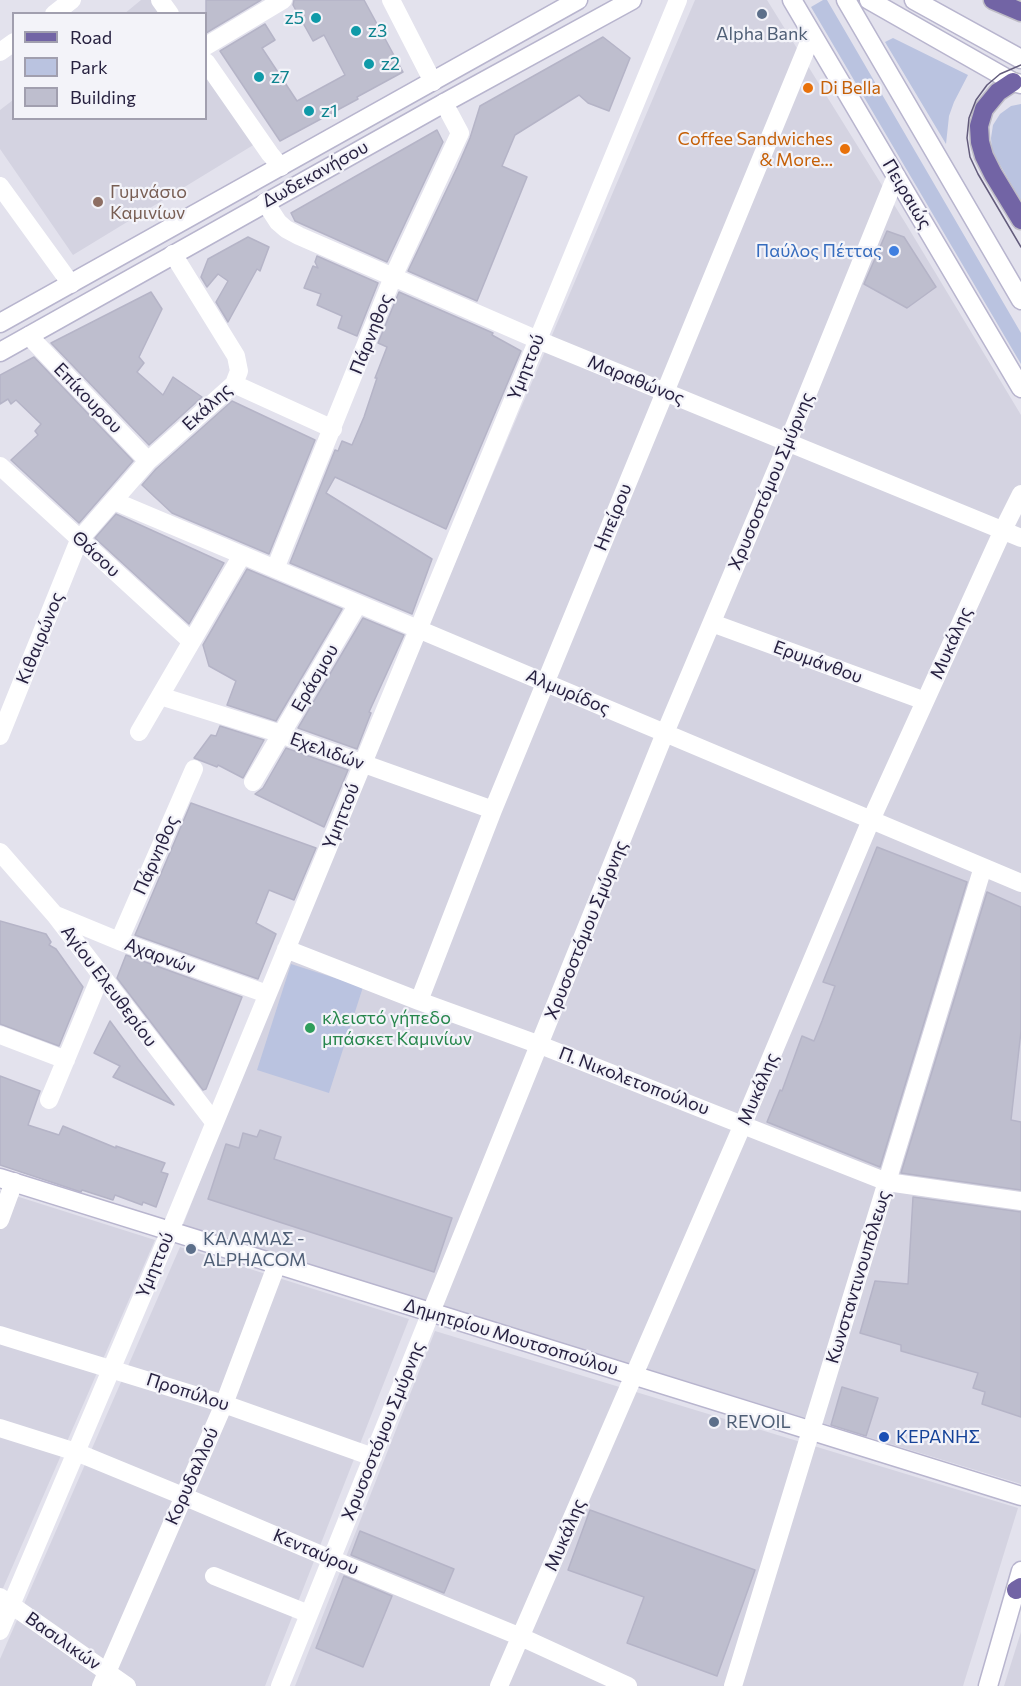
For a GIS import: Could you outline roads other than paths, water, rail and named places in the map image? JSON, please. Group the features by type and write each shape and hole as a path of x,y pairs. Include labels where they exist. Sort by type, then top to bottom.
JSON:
{"main road":[{"path":"993,0 1021,12"},
{"path":"1017,83 998,92 984,109 979,126 980,142 993,174 1021,220"}],"street":[{"path":"57,12 72,0"},
{"path":"207,45 283,0"},
{"path":"392,0 433,82"},
{"name":"Δωδεκανήσου","path":"0,323 578,0"},
{"name":"Δωδεκανήσου","path":"0,352 265,202 633,0"},
{"name":"Υμηττού","path":"0,1631 6,1600 76,1452 170,1231 678,0"},
{"name":"Πειραιώς","path":"792,0 1021,388"},
{"path":"846,0 1021,300"},
{"path":"869,0 1017,83"},
{"path":"914,0 1021,59"},
{"name":"Ηπείρου","path":"419,1001 493,810 812,34"},
{"path":"207,63 281,167"},
{"name":"Πάρνηθος","path":"275,569 393,277 459,132 444,103"},
{"name":"Χρυσοστόμου Σμύρνης","path":"280,1686 665,733 788,442 896,176"},
{"path":"0,186 71,284"},
{"name":"Μαραθώνος","path":"265,202 278,222 286,229 393,277 538,340 1021,538"},
{"name":"Εκάλης","path":"79,540 148,461 234,384 239,371 236,356 173,254"},
{"name":"Επίκουρου","path":"29,336 148,461"},
{"path":"234,384 333,429"},
{"name":"Θάσου","path":"0,466 191,641"},
{"name":"Μυκάλης","path":"500,1686 743,1124 871,820 1002,530 1021,494"},
{"name":"Αλμυρίδος","path":"114,501 1021,883"},
{"name":"Κιθαιρώνος","path":"0,736 79,540"},
{"path":"139,732 242,555"},
{"name":"Εράσμου","path":"253,782 358,604"},
{"name":"Ερυμάνθου","path":"712,623 925,701"},
{"name":"Εχελιδών","path":"160,696 281,735 493,810"},
{"name":"Πάρνηθος","path":"119,941 194,769"},
{"name":"Αγίου Ελευθερίου","path":"0,852 55,915 214,1122"},
{"name":"Κωνσταντινουπόλεως","path":"733,1686 983,867"},
{"name":"Αχαρνών","path":"55,915 119,941 267,994"},
{"name":"Π. Νικολετοπούλου","path":"286,949 540,1045 887,1182 1021,1201"},
{"path":"49,1100 101,975"},
{"path":"0,1035 66,1060"},
{"path":"0,1220 7,1180"},
{"name":"Δημητρίου Μουτσοπούλου","path":"7,1180 1021,1496"},
{"name":"Κορυδαλλού","path":"104,1679 224,1404 277,1264"},
{"name":"Προπύλου","path":"0,1335 224,1404 373,1457"},
{"name":"Κενταύρου","path":"0,1428 76,1452 521,1637 628,1686"},
{"path":"988,1686 1018,1588 1021,1571"},
{"path":"214,1576 309,1614"},
{"name":"Βασιλικών","path":"6,1600 104,1679 127,1686"}],"tram line":[{"path":"1021,65 1000,74 987,85 976,100 969,118 967,138 970,157 978,174 1021,247"}],"place":[{"name":"Alpha Bank","path":"762,14"},
{"name":"z5","path":"316,18"},
{"name":"z3","path":"356,31"},
{"name":"z2","path":"369,64"},
{"name":"z7","path":"259,77"},
{"name":"Di Bella","path":"808,88"},
{"name":"z1","path":"309,111"},
{"name":"Coffee Sandwiches & More...","path":"845,149"},
{"name":"Γυμνάσιο Καμινίων","path":"98,202"},
{"name":"Παύλος Πέττας","path":"894,251"},
{"name":"κλειστό γήπεδο μπάσκετ Καμινίων","path":"310,1028"},
{"name":"ΚΑΛΑΜΑΣ - ALPHACOM","path":"191,1249"},
{"name":"REVOIL","path":"714,1422"},
{"name":"ΚΕΡΑΝΗΣ","path":"884,1437"}]}
